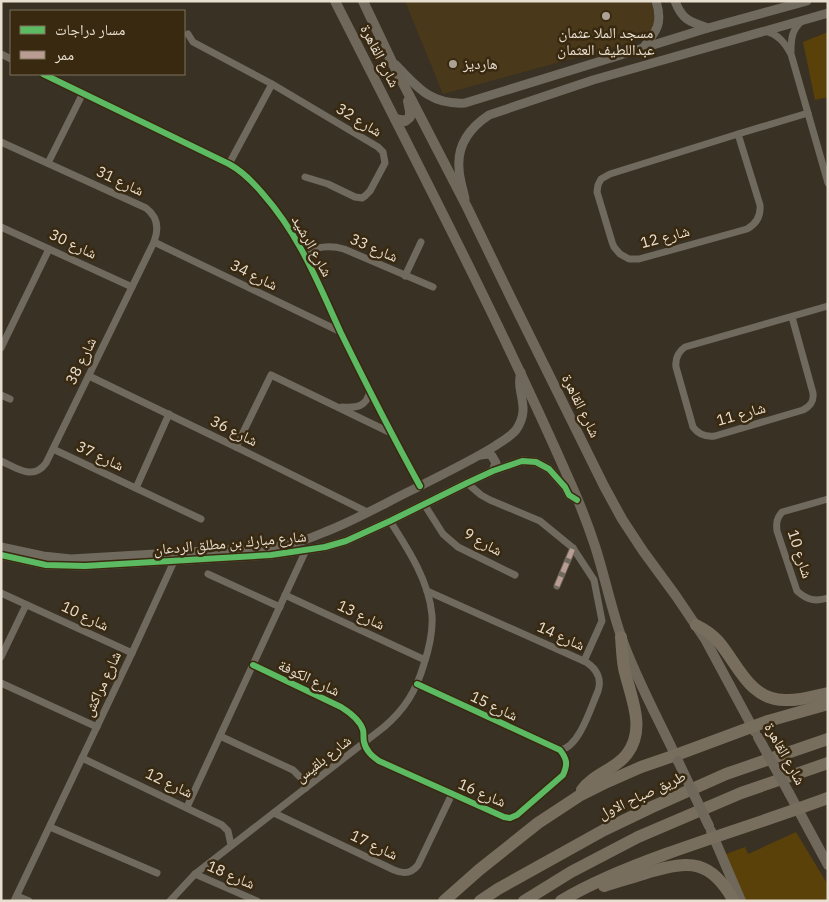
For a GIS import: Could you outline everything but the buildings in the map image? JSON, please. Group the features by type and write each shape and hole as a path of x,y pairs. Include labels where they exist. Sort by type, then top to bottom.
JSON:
{"highway":[{"path":"696,625 714,637 749,684 761,694 773,699 789,700 828,693"},
{"path":"579,796 591,781 624,758 635,741 637,721 624,666 621,637"},
{"path":"444,901 479,870 538,823 579,796 632,771 755,732 768,721 828,704"},
{"name":"طريق صباح الاول","path":"480,901 604,830 652,807 726,774 828,739"},
{"path":"524,901 571,872 638,837 741,792 828,763"},
{"path":"565,899 711,831 799,810 828,798"},
{"path":"565,899 667,867 687,865 702,868 717,876 725,885 734,901"}],"main road":[{"name":"شارع القاهرة","path":"335,1 521,371 595,546 614,615 628,656 711,831 741,901"},
{"name":"شارع القاهرة","path":"363,1 622,519 696,625 828,865"},
{"path":"395,119 404,121 410,117 407,99 408,92"}],"street":[{"path":"643,48 653,36 658,26 660,16 656,1"},
{"path":"675,1 678,10 686,19 708,28"},
{"path":"392,60 420,90 434,98 449,103 465,103 708,28 807,1"},
{"path":"467,207 458,162 462,146 469,132 489,115 556,92 828,13"},
{"path":"790,54 792,35 795,28 802,21"},
{"path":"765,31 778,36 790,54 828,183"},
{"name":"شارع 32","path":"188,34 193,42 272,84 378,146 384,156 385,163 379,175 368,194 362,198 355,197 328,184 305,176"},
{"name":"شارع الرشيد","path":"45,75 235,167 274,206 304,252 391,434 420,486"},
{"path":"552,76 550,85 556,92"},
{"path":"229,164 272,84"},
{"path":"48,164 83,93"},
{"name":"شارع 12","path":"738,134 760,205 760,215 755,224 747,229 639,259 629,259 620,254 614,247 598,195 598,185 602,179 610,174 738,134 808,113"},
{"name":"شارع 31","path":"1,142 148,210 155,218 157,224 157,235 154,242"},
{"name":"شارع 30","path":"1,227 132,287"},
{"name":"شارع 38","path":"1,461 29,472 40,470 46,463 154,242"},
{"name":"شارع 34","path":"154,242 341,332"},
{"name":"شارع 33","path":"405,276 421,242"},
{"name":"شارع 33","path":"304,252 320,247 344,249 432,288"},
{"path":"1,348 49,248"},
{"name":"شارع 11","path":"792,317 813,393 811,404 801,411 716,436 697,432 693,426 676,367 676,359 680,351 685,347 828,306"},
{"name":"شارع مبارك بن مطلق الردعان","path":"1,555 39,564 85,566 282,546 327,532 481,455 504,441 515,431 520,422 524,407 519,384 521,371"},
{"path":"236,447 271,375 391,434"},
{"name":"شارع 36","path":"89,376 367,512"},
{"path":"337,407 363,405 367,400 370,390"},
{"path":"1,395 10,399"},
{"name":"شارع 37","path":"136,488 169,414"},
{"name":"شارع 37","path":"53,449 201,519"},
{"path":"481,455 488,454 495,459 493,471"},
{"name":"شارع مبارك بن مطلق الردعان","path":"1,546 64,559 271,555 306,550 346,541 493,471 522,462 536,462 549,469 565,487 569,495 577,500"},
{"name":"شارع 38","path":"1,469 18,468"},
{"path":"467,483 490,500 540,521 573,548 594,580 602,621 584,661"},
{"name":"شارع 10","path":"828,499 782,512 777,517 776,524 797,591 813,600 828,598"},
{"name":"شارع 9","path":"424,504 443,534 458,547 515,575"},
{"name":"شارع بلقيس","path":"170,901 195,874 384,727 400,712 412,696 429,645 432,623 431,608 427,591 411,555 390,521"},
{"path":"327,532 329,541 333,545"},
{"path":"557,586 573,548"},
{"path":"187,807 306,550"},
{"name":"شارع مراكش","path":"16,898 176,557"},
{"path":"208,574 280,608"},
{"name":"شارع 14","path":"427,591 592,666 599,677 600,687 577,739 568,748 560,750"},
{"name":"شارع 10","path":"1,593 132,653"},
{"name":"شارع 13","path":"285,595 425,660"},
{"path":"1,657 26,605"},
{"name":"شارع الكوفة","path":"253,665 345,710 361,726 364,742"},
{"path":"1,683 97,727"},
{"name":"شارع 15","path":"417,684 560,750"},
{"path":"220,736 293,770 301,778 306,788"},
{"name":"شارع 16","path":"364,742 369,753 378,761 502,817 510,818 515,816 563,775 566,769 566,761 560,750"},
{"name":"شارع 12","path":"82,758 224,826 230,836 232,846"},
{"name":"شارع 17","path":"274,813 398,872 406,873 412,871 418,865 452,794"},
{"path":"50,827 157,874"},
{"path":"437,901 479,870"},
{"name":"شارع 18","path":"195,874 257,901"},
{"path":"16,898 29,901"}],"shaded area":[{"path":"405,1 651,1 656,21 651,37 443,94"},
{"path":"828,32 828,97 815,100 803,42"},
{"path":"796,832 828,885 828,901 745,901 726,854 745,847 748,854"}],"marked path":[{"path":"557,586 573,548"}],"cycle path":[{"path":"45,75 229,164 243,173 255,185 288,226 298,243 389,429 420,486"},
{"path":"1,555 46,565 85,566 271,555 325,547 346,541 493,471 522,461 536,462 549,469 565,487 569,495 577,500"},
{"path":"253,665 347,711 363,730 366,748 379,761 504,817 510,818 517,815 563,775 566,762 560,750 417,684"}],"place":[{"name":"مسجد الملا عثمان عبداللطيف العثمان","path":"606,16"},
{"name":"هارديز","path":"453,64"}]}
